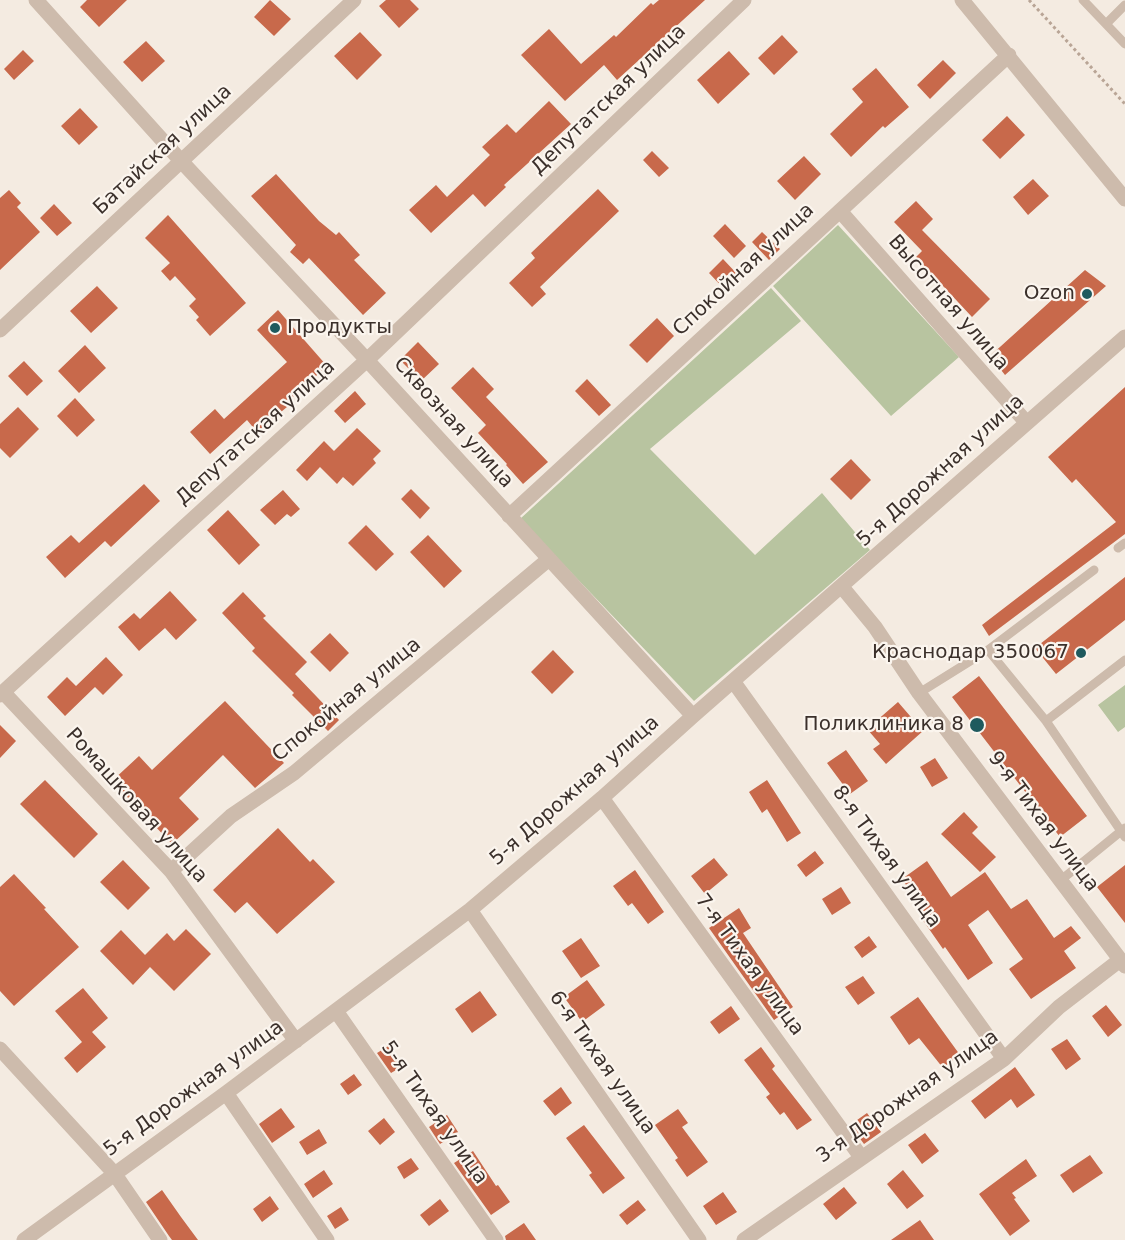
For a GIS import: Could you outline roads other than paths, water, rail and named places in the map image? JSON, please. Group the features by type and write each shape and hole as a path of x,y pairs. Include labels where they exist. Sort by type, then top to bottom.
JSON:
{"street":[{"name":"Сквозная улица","path":"36,0 182,162 368,360 693,716"},
{"name":"Батайская улица","path":"0,330 354,0"},
{"name":"Депутатская улица","path":"2,693 368,360 744,0"},
{"path":"962,0 1125,199"},
{"name":"Спокойная улица","path":"510,516 1009,55"},
{"name":"Высотная улица","path":"840,211 1026,422"},
{"name":"5-я Дорожная улица","path":"24,1240 226,1093 470,910 602,798 1125,337"},
{"name":"Спокойная улица","path":"171,871 231,816 294,773 549,560"},
{"name":"9-я Тихая улица","path":"842,587 875,627 919,693 1122,963"},
{"name":"8-я Тихая улица","path":"733,681 1004,1059"},
{"name":"Ромашковая улица","path":"2,693 171,871 296,1041"},
{"name":"7-я Тихая улица","path":"602,798 861,1156"},
{"name":"6-я Тихая улица","path":"470,910 699,1240"},
{"name":"3-я Дорожная улица","path":"744,1240 861,1156 1004,1059 1059,1007 1122,963"},
{"name":"5-я Тихая улица","path":"336,1011 496,1240"},
{"path":"0,1048 114,1173 160,1240"},
{"path":"226,1093 327,1240"}],"lane":[{"path":"1083,0 1125,44"},
{"path":"1106,24 1125,5"},
{"path":"919,693 988,650 1094,570"},
{"path":"988,650 1046,721 1124,832 1061,880"},
{"path":"1046,721 1125,660"}],"place":[{"name":"Ozon","path":"1087,294"},
{"name":"Продукты","path":"275,328"},
{"name":"Краснодар 350067","path":"1081,653"},
{"name":"Поликлиника 8","path":"977,725"}]}
